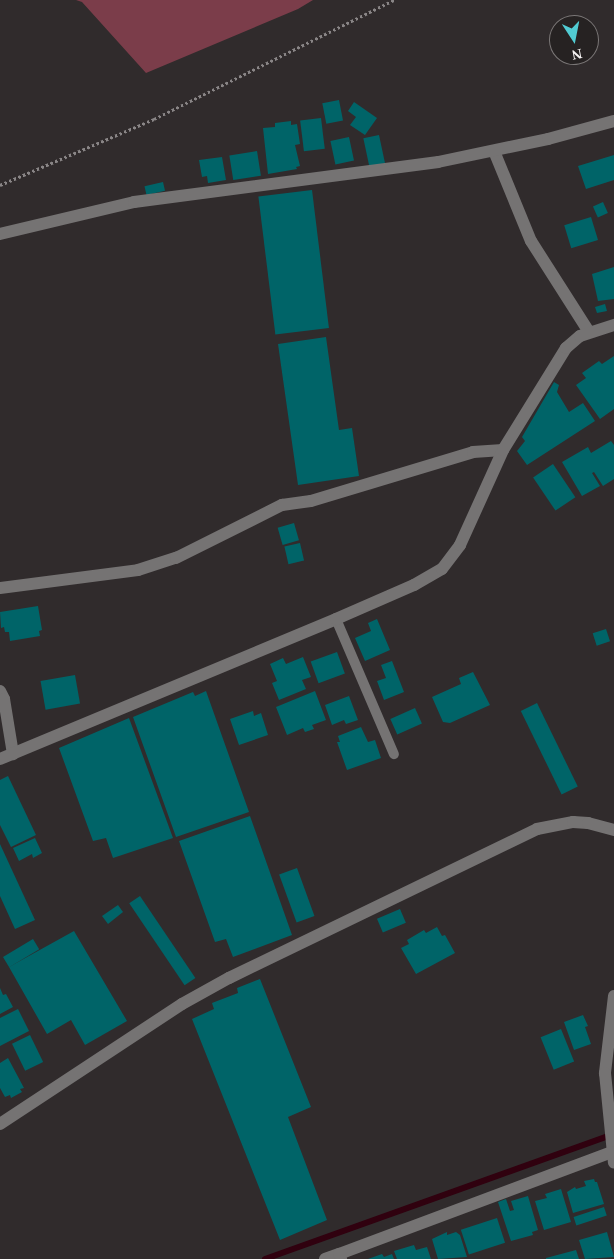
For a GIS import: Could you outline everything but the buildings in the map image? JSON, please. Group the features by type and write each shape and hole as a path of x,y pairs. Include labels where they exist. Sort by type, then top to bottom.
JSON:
{"street":[{"path":"0,234 134,202 438,162 494,151 614,122"},
{"path":"494,151 531,241 589,332"},
{"path":"0,759 336,619 414,585 442,569 460,544 504,450 566,348 580,336 614,325"},
{"path":"0,588 138,570 176,558 282,505 311,501 473,452 504,450"},
{"path":"0,691 4,698 12,754"},
{"path":"0,1124 182,1004 229,978 537,829 573,822 614,830"},
{"path":"325,1259 340,1256 613,1157 612,1121 605,1073 614,996"}],"lane":[{"path":"336,619 394,754"}],"path":[{"path":"0,185 154,119 394,0"}],"shaded area":[{"path":"76,0 313,0 298,9 146,73 82,2"}],"waterway":[{"path":"265,1259 611,1135"}]}
